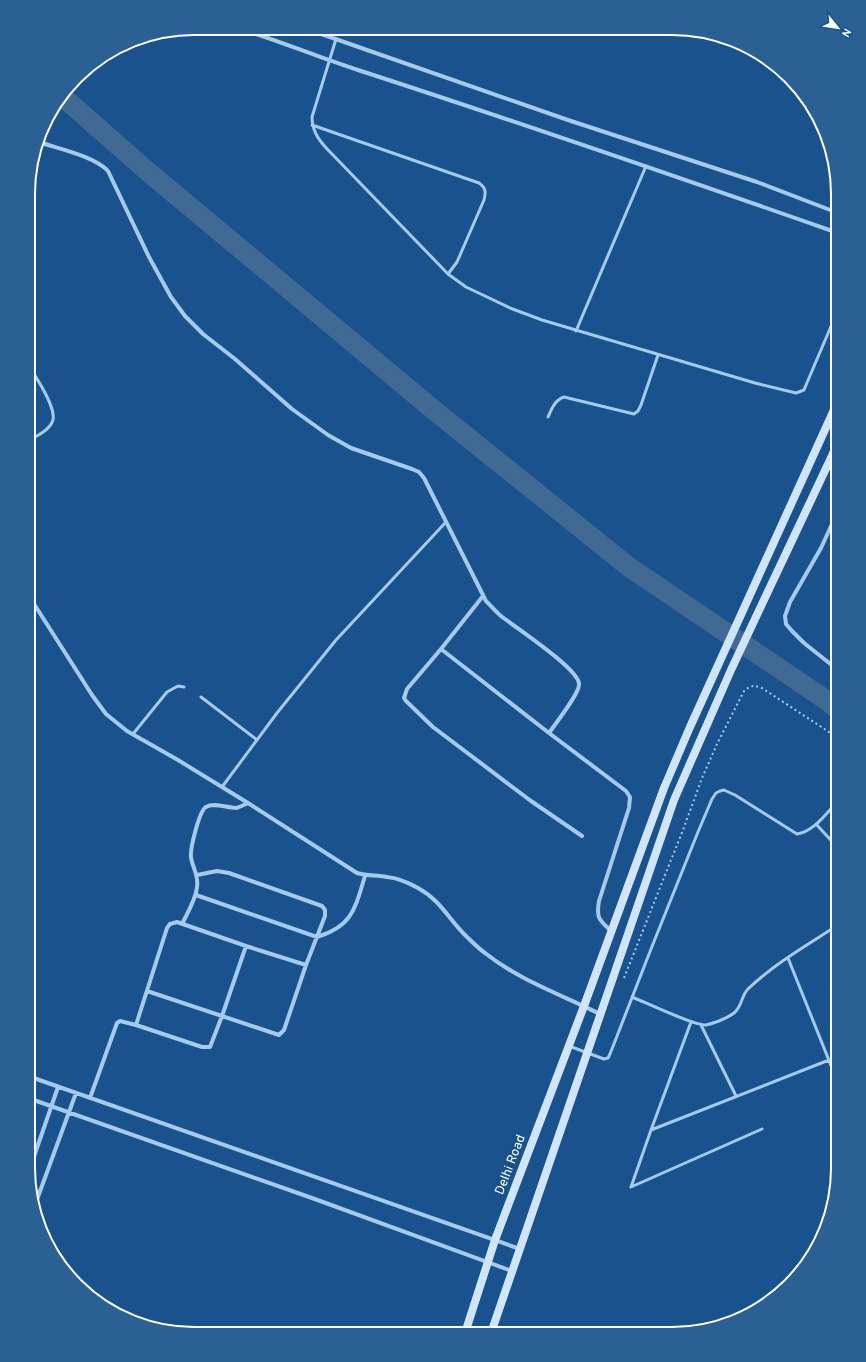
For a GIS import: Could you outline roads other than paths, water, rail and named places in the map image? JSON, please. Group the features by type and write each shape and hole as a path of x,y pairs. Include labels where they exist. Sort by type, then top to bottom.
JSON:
{"main road":[{"name":"Delhi Road","path":"467,1327 495,1240 584,1006 664,788 690,727 831,416"},
{"path":"493,1327 674,800 731,670 831,458"}],"street":[{"path":"260,35 330,60 506,118 831,231"},
{"path":"324,35 568,120 757,182 831,210"},
{"path":"43,143 89,159 104,167 108,171 149,257 171,297 185,316 203,334 235,359 292,409 328,435 351,448 412,468 419,472 424,478 486,601 500,616 540,645 573,672 578,678 580,685 575,696 549,733"},
{"path":"831,526 821,548 790,602 785,616 786,624 792,631 831,664"},
{"path":"483,596 407,690 404,698 406,702 434,727 531,801 582,836"},
{"path":"35,605 92,695 106,714 133,734 248,803 357,873 365,876 397,879 418,888 438,902 464,935 485,953 533,982 601,1014"},
{"path":"440,649 626,791 630,797 629,808 601,894 597,912 599,920 612,931"},
{"path":"182,924 196,895 198,885 197,874 191,857 201,812 206,807 212,805 236,808 248,803"},
{"path":"146,991 279,1034 282,1033 325,916 325,910 322,906 230,873 217,871 197,874"},
{"path":"196,895 317,937 330,933 350,917 354,910 365,876"},
{"path":"136,1025 167,928 170,924 177,922 306,965"},
{"path":"90,1098 117,1023 120,1021 208,1048 212,1045 246,946"},
{"path":"35,1079 520,1249"},
{"path":"35,1154 58,1087"},
{"path":"38,1198 76,1093"},
{"path":"35,1101 312,1198 512,1271"}],"lane":[{"path":"336,39 312,117 314,132 322,144 448,274 466,287 510,308 542,320 796,394 804,390 831,326"},
{"path":"312,125 479,183 484,187 486,191 484,200 457,262 448,274"},
{"path":"576,331 646,166"},
{"path":"548,417 556,402 564,397 634,414 636,413 641,405 658,355"},
{"path":"35,377 50,404 53,414 51,425 35,436"},
{"path":"222,787 256,740 336,640 446,522"},
{"path":"133,734 167,692 178,686 184,687"},
{"path":"201,697 256,740"},
{"path":"569,1046 601,1059 608,1058 698,832 716,793 724,790 735,795 797,834 807,832 831,808"},
{"path":"816,824 831,840"},
{"path":"632,997 691,1022 701,1025 712,1023 734,1013 740,1005 743,995 747,990 788,958 831,930"},
{"path":"788,958 831,1065"},
{"path":"691,1022 631,1187 762,1129"},
{"path":"701,1025 736,1096"},
{"path":"651,1130 829,1060"}],"waterway":[{"path":"66,100 146,170 435,411 629,567 831,704"}]}
